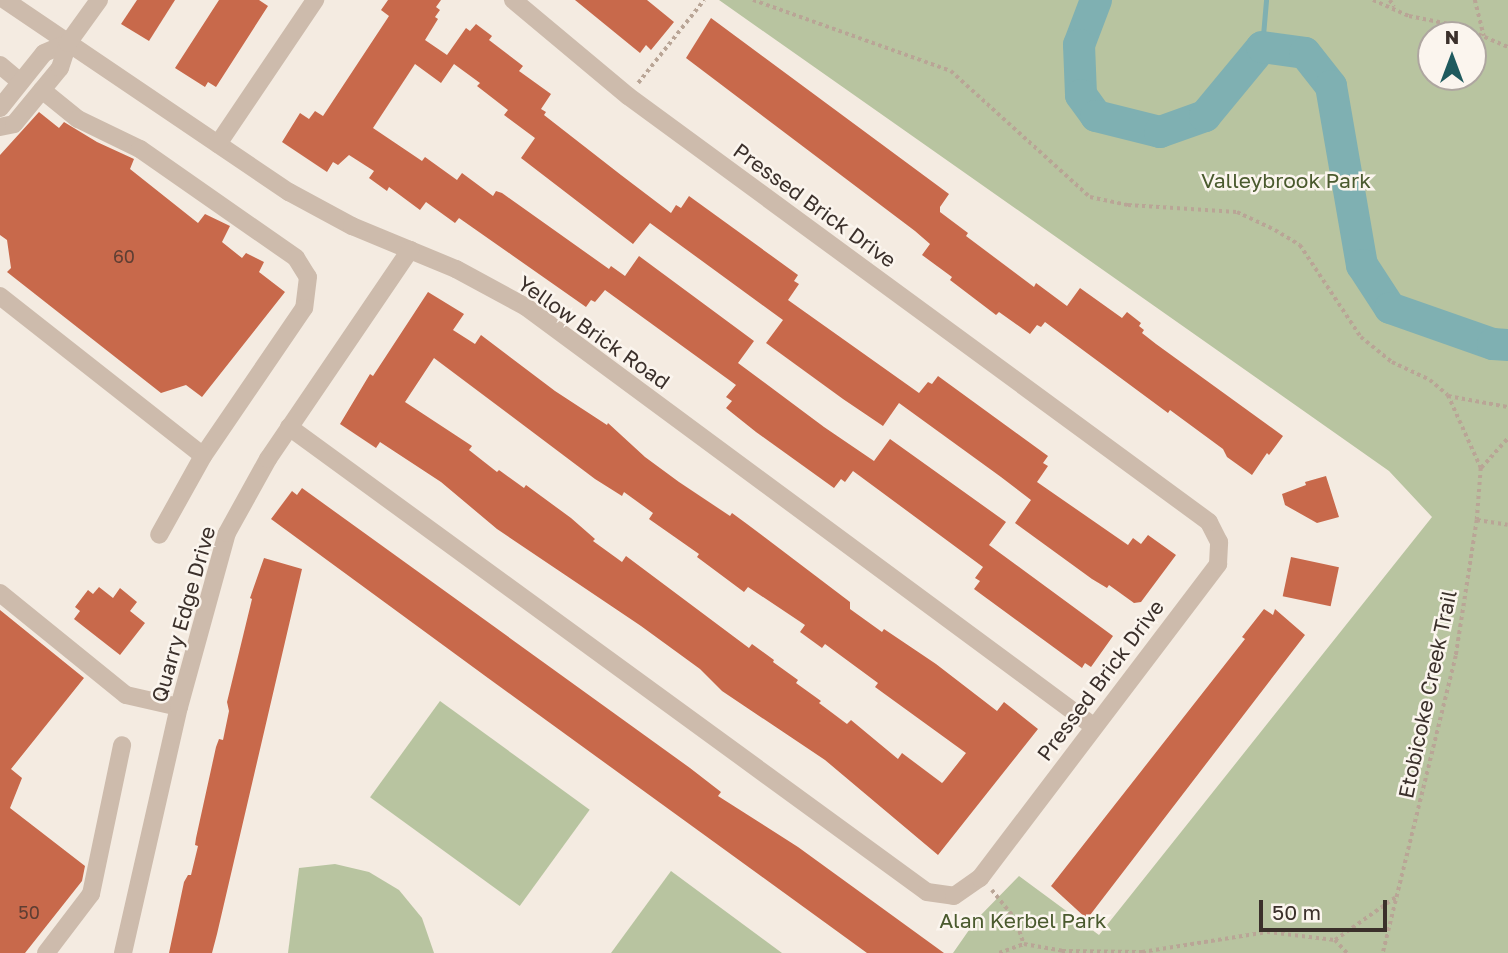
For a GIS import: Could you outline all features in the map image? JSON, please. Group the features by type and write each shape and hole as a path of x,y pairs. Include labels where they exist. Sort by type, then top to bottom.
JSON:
{"street":[{"name":"Yellow Brick Road","path":"5,0 289,192 352,226 456,269 526,307 1093,726"},
{"path":"0,127 14,124 60,68 68,43 99,0"},
{"path":"218,144 316,0"},
{"name":"Pressed Brick Drive","path":"289,427 927,892 954,896 980,878 1218,564 1219,542 1209,522 628,96 513,0"},
{"path":"8,92 44,52 68,43"},
{"path":"0,65 8,92"},
{"path":"42,90 78,119 140,149 285,250 296,258 307,276 304,308 202,456 159,535"},
{"name":"Quarry Edge Drive","path":"123,953 179,707 227,533 247,494 289,427 410,250"},
{"path":"0,296 202,456"},
{"path":"0,593 127,695 179,707"},
{"path":"46,953 91,894 122,745"}],"path":[{"path":"628,96 704,0"},
{"name":"Etobicoke Creek Trail","path":"753,0 951,71 1090,197 1128,205 1237,212 1275,230 1300,245 1361,337 1392,362 1430,380 1448,396 1481,468 1477,520 1456,656 1383,953"},
{"path":"1373,0 1409,16 1434,21"},
{"path":"1390,0 1395,9"},
{"path":"1475,0 1480,21"},
{"path":"1487,37 1508,47"},
{"path":"1448,396 1508,407"},
{"path":"1481,468 1508,438"},
{"path":"1477,520 1508,526"},
{"path":"980,878 1015,918 1024,944"},
{"path":"1335,940 1396,896"},
{"path":"999,953 1024,944 1100,953 1142,952 1267,932 1335,940 1347,953"}],"green space":[{"name":"Valleybrook Park","path":"719,0 1508,0 1508,953 953,953 976,920 1019,876 1099,935 1432,517 1389,471"},
{"path":"440,701 590,810 520,906 370,797"},
{"path":"335,864 369,872 399,890 422,918 434,953 288,953 299,868"},
{"path":"671,871 782,953 611,953"}],"building":[{"path":"137,0 175,0 149,41 121,24"},
{"path":"219,0 259,0 268,6 216,87 208,82 205,87 175,68"},
{"path":"388,0 441,0 436,7 440,10 435,17 438,19 425,40 447,55 466,28 470,31 476,24 492,36 489,40 523,66 519,71 551,94 541,109 546,112 544,115 671,213 676,205 681,208 689,196 798,275 794,281 799,284 788,300 919,393 928,382 932,384 938,376 1048,456 1043,463 1048,466 1037,482 1128,545 1133,538 1141,544 1148,535 1176,555 1141,602 1134,603 1109,585 1107,588 1092,579 1015,523 1031,500 1001,477 899,403 883,426 843,399 766,343 783,320 650,223 633,244 521,158 535,138 504,115 508,110 477,86 480,83 454,64 441,83 415,64 373,128 422,161 425,157 457,180 462,173 493,196 496,191 502,193 609,269 611,266 625,276 639,256 754,341 738,363 824,427 874,461 890,439 1006,522 989,545 1113,636 1091,667 1085,663 1082,668 974,589 980,581 975,578 983,567 853,471 845,482 841,479 834,488 756,432 726,408 732,401 726,397 736,385 605,290 595,302 591,300 586,307 459,218 455,223 426,202 420,210 389,187 387,191 369,178 374,171 349,155 338,165 333,162 327,172 282,142 300,113 309,119 315,111 323,116 389,16 381,10"},
{"path":"575,0 647,0 674,22 651,50 646,45 640,53"},
{"path":"711,18 949,194 940,207 940,212 968,233 966,236 1034,287 1036,283 1067,306 1080,288 1122,318 1127,312 1141,323 1139,326 1144,330 1142,333 1283,436 1269,455 1267,453 1252,475 1227,457 1223,449 1170,410 1168,413 1045,322 1041,327 1037,325 1030,334 999,312 996,315 950,280 952,277 922,255 930,244 915,231 686,58"},
{"path":"39,112 59,128 64,122 97,142 134,159 130,169 198,223 205,214 230,226 222,242 242,258 246,253 264,262 259,272 285,292 202,397 186,385 161,393 7,272 11,268 7,240 0,235 0,155"},
{"path":"428,292 464,314 453,330 475,344 481,335 555,391 607,425 608,423 645,457 679,482 730,516 732,513 747,524 850,602 850,609 882,632 884,629 936,664 997,711 1004,702 1038,729 938,855 825,760 722,691 700,669 641,626 497,529 441,482 380,442 376,448 340,424 370,374 373,376","holes":["434,358 595,479 622,496 624,492 653,513 649,519 699,554 697,557 744,592 748,587 805,625 800,632 822,648 825,644 878,683 875,687 966,753 944,781 942,783 902,753 898,759 851,720 847,724 796,683 798,680 773,662 774,660 752,644 749,648 626,556 622,562 593,541 595,539 571,518 526,485 524,488 499,470 497,472 469,450 472,446 405,402"]},
{"path":"1326,476 1339,517 1317,523 1285,505 1282,494 1306,485 1305,482"},
{"path":"302,488 690,768 721,792 718,796 798,847 944,953 867,953 271,519 292,491 297,495"},
{"path":"1291,557 1339,567 1331,606 1283,596"},
{"path":"264,558 302,569 217,934 212,953 169,953 184,882 188,875 191,875 198,846 195,845 196,838 216,747 219,739 223,740 229,711 227,702 252,599 250,598"},
{"path":"99,587 113,598 120,588 137,602 130,611 145,623 120,655 74,619 80,611 75,607 88,590 93,594"},
{"path":"1264,609 1273,615 1275,609 1305,635 1087,919 1051,886 1245,639 1242,637"},
{"path":"0,610 84,678 11,769 22,778 10,808 85,866 82,881 25,953 0,953"}],"waterway":[{"path":"1096,0 1079,45 1081,95 1096,116 1160,132 1205,116 1262,47 1305,53 1331,86 1362,265 1390,308 1493,344 1508,345"},
{"path":"1262,47 1266,0"}],"park label":[{"name":"Alan Kerbel Park","path":"1023,920"}]}
